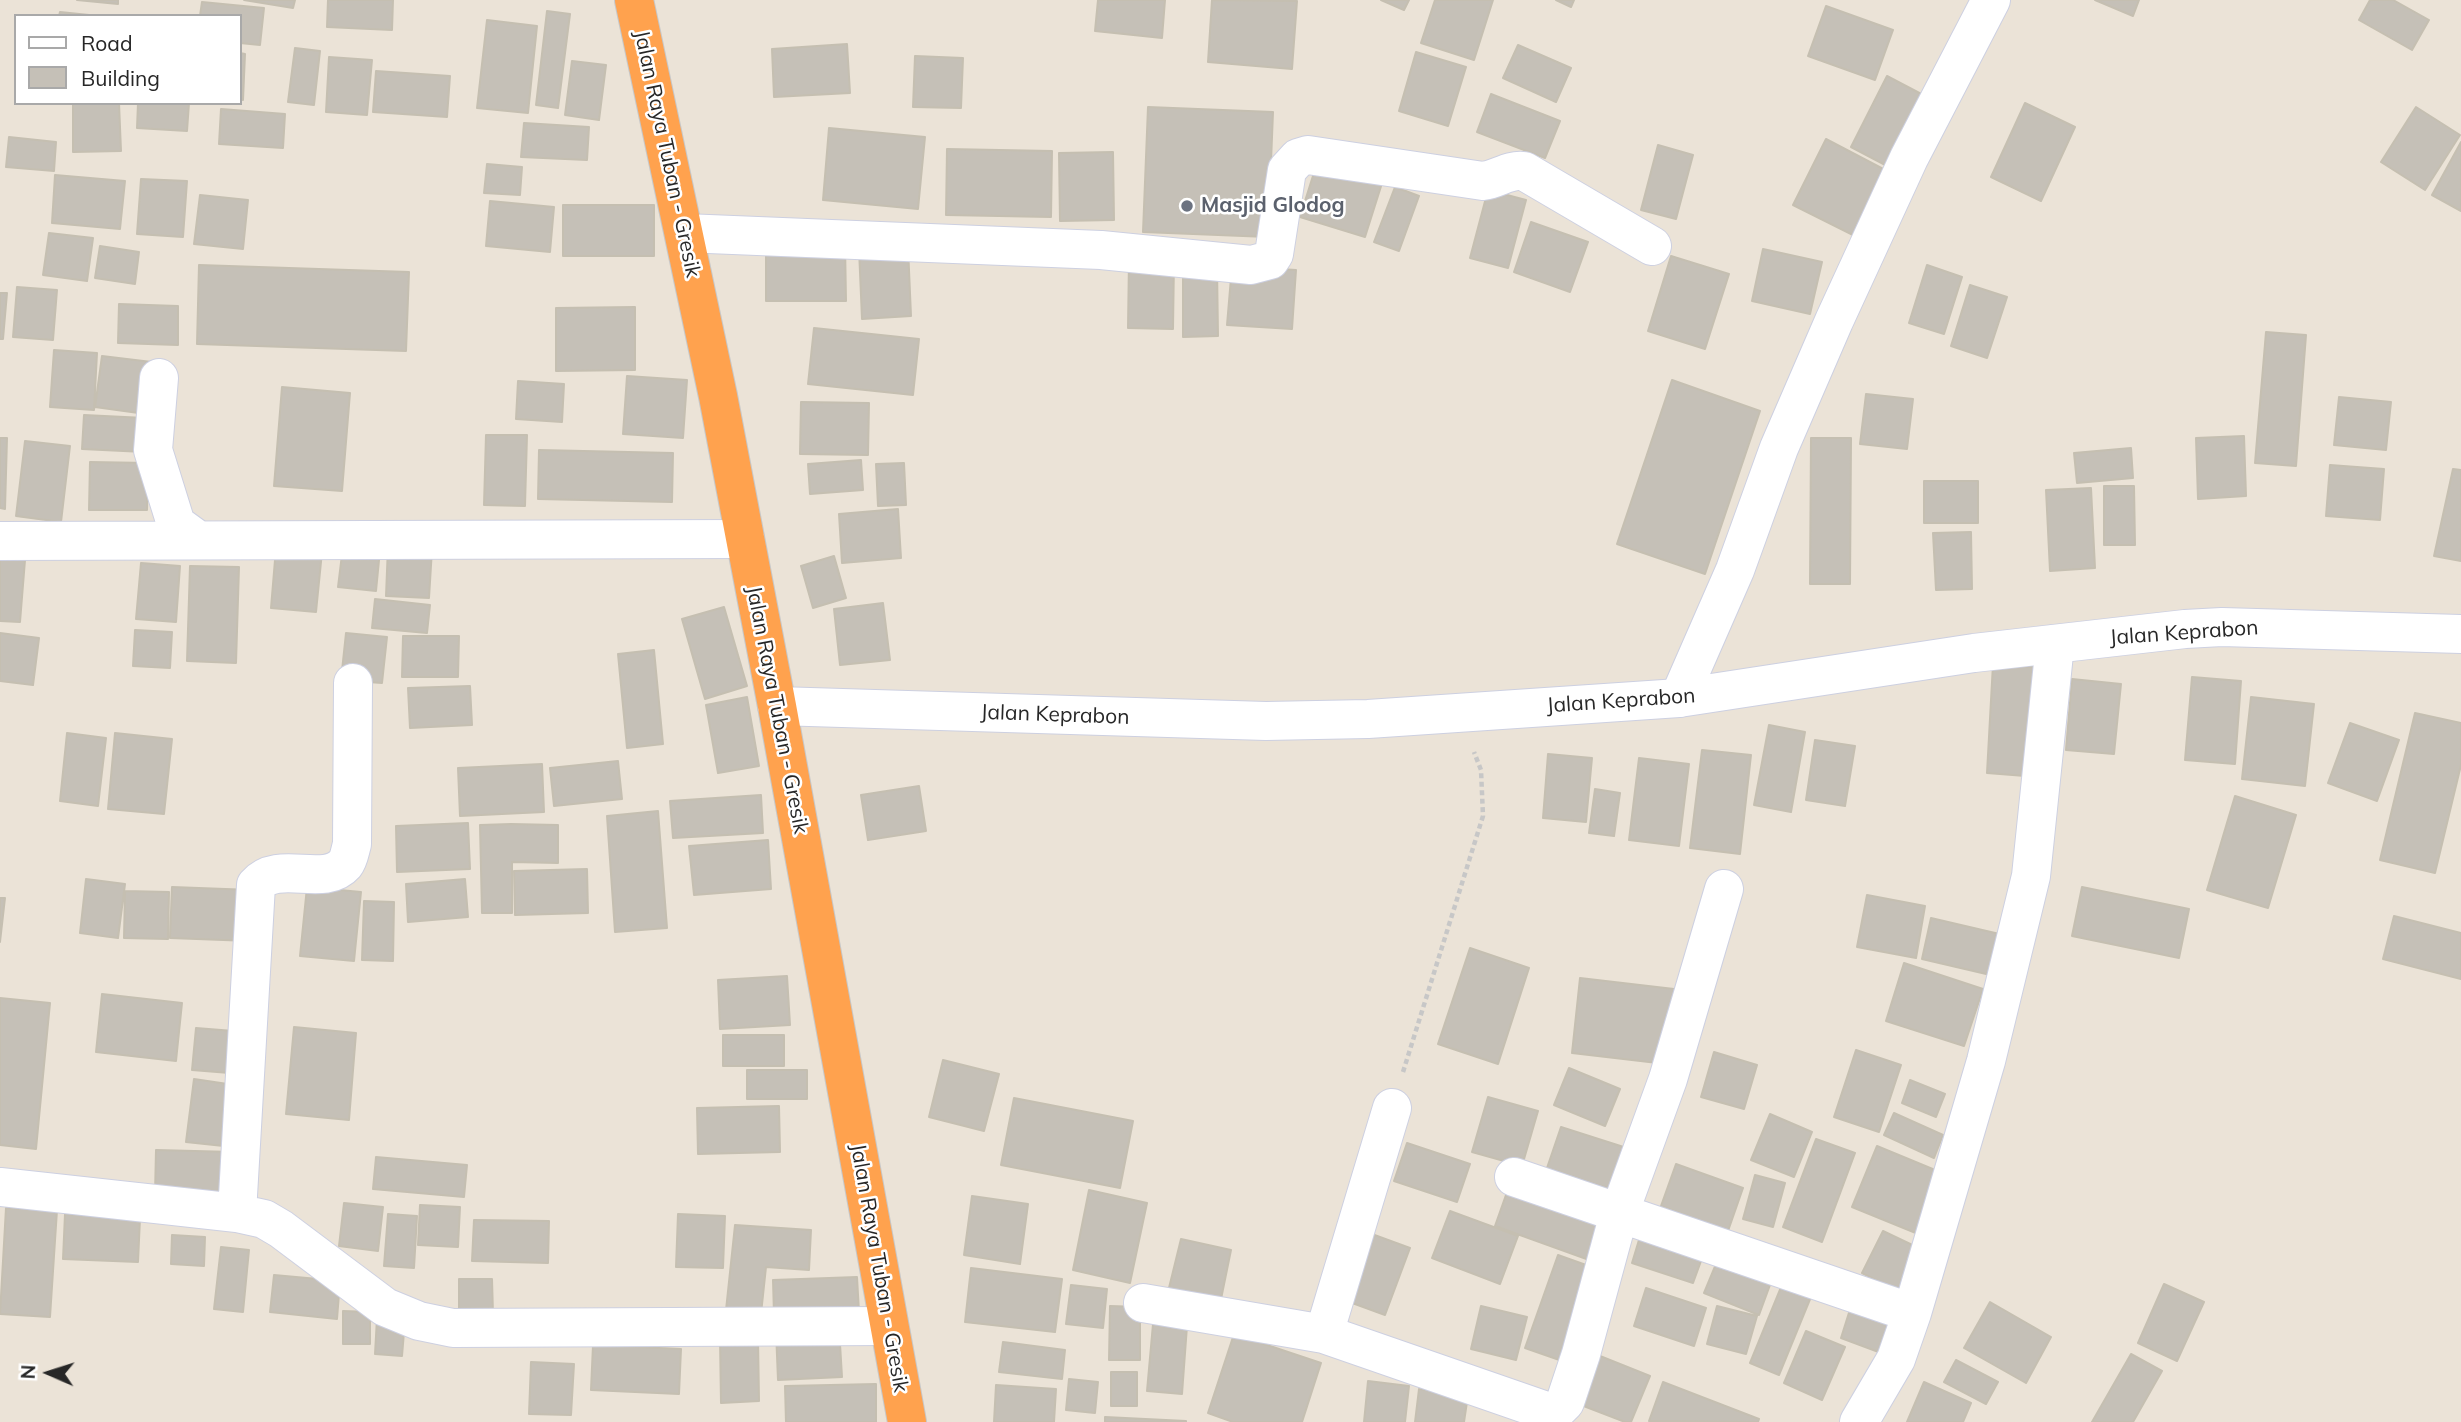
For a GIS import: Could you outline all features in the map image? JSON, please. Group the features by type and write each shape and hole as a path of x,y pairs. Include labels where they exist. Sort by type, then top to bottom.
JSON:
{"highway":[{"name":"Jalan Raya Tuban - Gresik","path":"634,0 718,396 907,1422"}],"street":[{"path":"1679,698 1735,569 1779,448 1834,321 1909,158 1991,0"},
{"path":"684,233 1101,250 1251,265 1270,260 1274,254 1287,170 1298,158 1308,155 1483,181 1516,170 1524,171 1652,246"},
{"path":"159,378 153,450 176,524 198,540"},
{"path":"0,541 745,539"},
{"name":"Jalan Keprabon","path":"777,706 1266,721 1368,719 1679,698 1961,655 2222,627 2461,634"},
{"path":"1859,1422 1896,1359 1986,1061 2031,876 2055,644"},
{"path":"237,1213 256,885 270,874 324,873 339,870 347,862 352,844 353,683"},
{"path":"1143,1303 1324,1334 1549,1412 1558,1409 1565,1402 1581,1354 1619,1214 1668,1079 1724,888"},
{"path":"1324,1334 1392,1108"},
{"path":"1514,1177 1912,1313"},
{"path":"0,1186 237,1213 264,1219 385,1307 419,1321 453,1328 889,1326"}],"path":[{"path":"1392,1108 1483,816 1481,770 1458,712"}],"building":[{"path":"77,0 118,0 118,4"},
{"path":"244,0 295,0 293,8"},
{"path":"328,0 393,0 392,30 327,27"},
{"path":"1098,0 1165,0 1162,38 1095,31"},
{"path":"1212,0 1297,1 1292,69 1208,62"},
{"path":"1381,0 1409,0 1404,10"},
{"path":"1435,0 1493,0 1474,60 1421,43"},
{"path":"1556,0 1574,0 1571,7"},
{"path":"2095,0 2139,0 2133,16"},
{"path":"2370,0 2393,0 2429,20 2412,50 2359,20"},
{"path":"202,2 264,8 260,45 242,43 242,14 200,14"},
{"path":"1826,6 1893,30 1875,80 1808,56"},
{"path":"547,11 570,14 558,108 536,105"},
{"path":"487,20 537,26 528,113 477,108"},
{"path":"847,44 850,93 774,97 772,49"},
{"path":"1518,45 1571,68 1556,102 1503,78"},
{"path":"295,48 320,51 314,105 288,102"},
{"path":"1416,52 1466,67 1448,126 1399,111"},
{"path":"242,53 245,54 242,100"},
{"path":"915,56 963,58 961,108 913,107"},
{"path":"329,57 372,60 367,115 326,112"},
{"path":"572,61 606,65 599,120 565,115"},
{"path":"376,71 450,76 447,117 373,112"},
{"path":"1887,76 1927,97 1891,168 1851,147"},
{"path":"1491,94 1560,121 1545,158 1477,132"},
{"path":"2025,103 2075,127 2041,201 1991,177"},
{"path":"73,105 119,105 121,151 73,152"},
{"path":"138,105 189,105 187,131 137,128"},
{"path":"1148,107 1273,112 1268,237 1143,232"},
{"path":"2416,107 2460,135 2425,190 2381,162"},
{"path":"221,109 285,114 283,148 219,144"},
{"path":"524,123 589,127 587,160 521,157"},
{"path":"829,128 925,137 918,209 823,200"},
{"path":"9,137 56,142 54,171 6,167"},
{"path":"1826,139 1889,172 1857,237 1793,205"},
{"path":"2461,142 2461,211 2432,195"},
{"path":"1658,145 1693,155 1676,219 1641,210"},
{"path":"947,149 1052,151 1051,217 946,215"},
{"path":"1113,152 1114,220 1060,221 1059,153"},
{"path":"1318,160 1383,180 1365,237 1300,217"},
{"path":"487,164 522,167 520,195 484,193"},
{"path":"55,175 125,181 120,229 52,223"},
{"path":"141,179 187,181 183,237 137,234"},
{"path":"1395,187 1419,196 1399,251 1374,242"},
{"path":"1488,190 1526,200 1508,268 1470,258"},
{"path":"200,195 248,200 243,249 194,244"},
{"path":"490,201 554,207 550,252 486,246"},
{"path":"563,205 654,205 654,256 563,256"},
{"path":"1531,222 1588,242 1570,292 1514,272"},
{"path":"49,233 93,238 87,281 43,275"},
{"path":"766,243 845,243 846,301 766,301"},
{"path":"100,246 139,252 135,284 95,278"},
{"path":"908,247 911,316 862,319 859,249"},
{"path":"1763,249 1822,262 1810,314 1752,301"},
{"path":"1671,256 1729,274 1705,349 1648,331"},
{"path":"1129,259 1174,260 1173,329 1128,328"},
{"path":"199,265 409,272 406,351 197,344"},
{"path":"1927,265 1962,277 1944,334 1909,323"},
{"path":"1232,266 1296,270 1292,329 1227,325"},
{"path":"1183,267 1217,267 1218,336 1183,337"},
{"path":"1970,285 2007,297 1987,358 1951,346"},
{"path":"17,287 57,290 53,340 13,337"},
{"path":"0,293 7,293 3,339 0,339"},
{"path":"119,304 178,306 178,345 118,343"},
{"path":"635,307 635,370 556,371 556,308"},
{"path":"814,328 919,339 913,395 808,384"},
{"path":"2266,332 2306,335 2296,466 2255,463"},
{"path":"54,350 97,353 94,410 50,407"},
{"path":"102,356 160,363 153,415 95,407"},
{"path":"627,376 687,380 683,438 623,434"},
{"path":"1672,380 1760,411 1705,574 1617,544"},
{"path":"518,381 564,384 562,422 516,419"},
{"path":"282,387 350,393 342,491 274,486"},
{"path":"1866,394 1913,399 1907,449 1860,444"},
{"path":"2339,397 2391,402 2386,450 2334,445"},
{"path":"801,402 869,403 868,455 800,454"},
{"path":"84,415 145,418 144,452 82,449"},
{"path":"486,435 527,435 525,506 484,505"},
{"path":"2244,436 2246,496 2198,499 2196,438"},
{"path":"0,438 7,438 5,509 0,508"},
{"path":"1811,438 1851,438 1850,584 1810,584"},
{"path":"25,441 70,446 61,522 16,516"},
{"path":"2131,448 2133,478 2077,483 2074,453"},
{"path":"539,450 673,453 672,502 538,499"},
{"path":"861,460 863,490 810,494 808,464"},
{"path":"90,462 148,463 147,510 89,510"},
{"path":"904,463 906,505 878,506 876,464"},
{"path":"2330,465 2384,469 2380,520 2326,516"},
{"path":"2453,469 2461,470 2461,561 2434,556"},
{"path":"1924,481 1978,481 1978,523 1924,523"},
{"path":"2104,486 2134,486 2135,545 2104,545"},
{"path":"2091,488 2095,568 2050,571 2046,490"},
{"path":"898,509 901,558 842,563 839,514"},
{"path":"1971,532 1972,589 1936,590 1933,533"},
{"path":"343,546 380,550 376,591 338,587"},
{"path":"388,546 432,549 429,598 386,596"},
{"path":"276,548 322,552 316,612 271,608"},
{"path":"834,556 846,598 813,608 801,566"},
{"path":"0,559 25,560 20,622 0,621"},
{"path":"141,563 180,566 176,622 136,619"},
{"path":"190,566 239,567 236,663 187,661"},
{"path":"375,599 430,605 427,633 372,628"},
{"path":"883,603 890,660 840,665 834,609"},
{"path":"724,607 747,686 705,699 682,619"},
{"path":"135,630 172,632 170,668 133,666"},
{"path":"0,633 39,638 33,685 0,681"},
{"path":"346,633 387,637 382,683 341,680"},
{"path":"403,636 459,636 458,677 402,677"},
{"path":"654,650 663,744 627,748 618,654"},
{"path":"1993,664 2045,668 2038,777 1987,773"},
{"path":"2192,677 2241,681 2235,764 2185,760"},
{"path":"2072,679 2121,684 2114,754 2066,750"},
{"path":"470,686 472,725 410,728 408,688"},
{"path":"747,697 759,766 718,773 706,705"},
{"path":"2251,697 2314,704 2305,786 2242,779"},
{"path":"2415,713 2461,723 2461,765 2435,873 2380,860"},
{"path":"2350,723 2399,740 2377,801 2328,783"},
{"path":"1769,725 1805,732 1791,812 1754,805"},
{"path":"67,733 106,738 98,806 60,801"},
{"path":"115,733 172,739 164,814 108,809"},
{"path":"1815,740 1855,746 1845,806 1806,800"},
{"path":"1702,750 1751,755 1740,854 1690,848"},
{"path":"1548,754 1592,758 1586,822 1543,818"},
{"path":"1639,758 1689,764 1679,846 1629,840"},
{"path":"618,761 622,799 554,806 550,768"},
{"path":"542,764 544,812 460,816 458,768"},
{"path":"919,786 926,831 868,840 861,795"},
{"path":"1595,789 1620,793 1614,836 1589,833"},
{"path":"761,795 763,833 673,838 670,801"},
{"path":"2235,796 2296,815 2268,908 2207,890"},
{"path":"658,811 667,928 615,932 607,816"},
{"path":"468,823 470,869 397,872 396,826"},
{"path":"480,825 558,825 558,863 512,862 512,913 482,913"},
{"path":"768,840 771,889 694,895 689,846"},
{"path":"587,869 588,913 515,915 514,871"},
{"path":"86,879 125,884 118,938 80,933"},
{"path":"465,879 468,917 408,922 406,884"},
{"path":"172,887 252,890 250,941 170,938"},
{"path":"307,887 361,892 354,961 300,956"},
{"path":"2082,887 2189,909 2179,958 2072,936"},
{"path":"125,891 169,892 168,939 124,938"},
{"path":"1867,895 1925,906 1916,958 1857,947"},
{"path":"0,898 5,898 0,942"},
{"path":"364,901 394,902 393,961 362,960"},
{"path":"2394,916 2461,933 2461,979 2383,959"},
{"path":"1931,918 2008,936 1999,977 1922,959"},
{"path":"1470,948 1529,968 1498,1064 1438,1044"},
{"path":"1904,963 1983,989 1964,1046 1886,1021"},
{"path":"787,976 790,1025 720,1029 718,980"},
{"path":"1580,978 1674,989 1666,1064 1572,1053"},
{"path":"102,994 182,1003 176,1061 96,1052"},
{"path":"0,998 50,1003 36,1149 0,1145"},
{"path":"294,1027 356,1033 349,1120 286,1114"},
{"path":"196,1028 246,1032 242,1074 192,1070"},
{"path":"723,1035 784,1035 784,1066 723,1066"},
{"path":"1856,1050 1901,1065 1879,1132 1834,1117"},
{"path":"1714,1052 1757,1065 1744,1109 1701,1097"},
{"path":"943,1060 999,1074 984,1131 929,1117"},
{"path":"1569,1068 1620,1089 1605,1126 1554,1105"},
{"path":"747,1070 807,1070 807,1099 747,1099"},
{"path":"194,1079 241,1086 233,1147 186,1142"},
{"path":"1910,1080 1945,1094 1936,1117 1902,1103"},
{"path":"1488,1097 1538,1111 1522,1166 1472,1152"},
{"path":"1014,1098 1133,1121 1120,1188 1001,1165"},
{"path":"779,1106 780,1152 698,1154 697,1108"},
{"path":"1894,1113 1943,1135 1934,1158 1884,1135"},
{"path":"1770,1114 1812,1132 1794,1177 1751,1160"},
{"path":"1561,1127 1633,1150 1619,1192 1547,1168"},
{"path":"1816,1139 1855,1153 1822,1242 1783,1227"},
{"path":"1407,1143 1470,1164 1457,1202 1394,1181"},
{"path":"1877,1146 1952,1177 1928,1238 1852,1207"},
{"path":"156,1150 233,1152 232,1197 155,1194"},
{"path":"376,1157 467,1165 464,1197 373,1189"},
{"path":"1676,1164 1743,1188 1728,1231 1661,1206"},
{"path":"1755,1175 1785,1183 1773,1227 1743,1219"},
{"path":"1512,1178 1610,1214 1592,1261 1495,1226"},
{"path":"1089,1190 1147,1203 1130,1283 1073,1270"},
{"path":"972,1196 1028,1204 1020,1264 964,1255"},
{"path":"344,1203 383,1207 378,1251 339,1246"},
{"path":"420,1205 460,1207 458,1247 418,1245"},
{"path":"6,1208 57,1210 50,1317 0,1314"},
{"path":"1450,1211 1518,1236 1500,1284 1432,1258"},
{"path":"65,1214 140,1218 138,1262 63,1259"},
{"path":"388,1214 417,1216 414,1268 384,1266"},
{"path":"678,1214 725,1216 723,1268 676,1267"},
{"path":"474,1220 549,1221 548,1263 472,1261"},
{"path":"735,1225 811,1230 809,1270 766,1267 761,1314 726,1310"},
{"path":"1642,1230 1705,1250 1693,1283 1632,1263"},
{"path":"1883,1231 1927,1252 1906,1295 1862,1273"},
{"path":"1369,1233 1410,1248 1385,1315 1344,1300"},
{"path":"172,1235 205,1237 204,1266 171,1264"},
{"path":"1181,1239 1231,1250 1220,1304 1168,1292"},
{"path":"221,1247 249,1250 243,1312 214,1309"},
{"path":"1721,1252 1774,1274 1759,1315 1704,1293"},
{"path":"1558,1255 1600,1270 1568,1363 1525,1348"},
{"path":"971,1268 1062,1279 1055,1332 965,1322"},
{"path":"274,1275 340,1281 337,1319 270,1312"},
{"path":"1786,1275 1815,1287 1779,1375 1750,1363"},
{"path":"857,1277 859,1312 774,1315 773,1280"},
{"path":"459,1279 492,1279 493,1314 459,1315"},
{"path":"2164,1284 2204,1302 2177,1361 2138,1343"},
{"path":"1071,1285 1107,1289 1103,1328 1066,1324"},
{"path":"1646,1288 1706,1308 1694,1346 1634,1326"},
{"path":"1853,1300 1906,1318 1892,1357 1841,1338"},
{"path":"1990,1302 2051,1337 2026,1383 1964,1348"},
{"path":"1110,1306 1140,1307 1140,1360 1109,1360"},
{"path":"1481,1306 1527,1317 1516,1360 1471,1349"},
{"path":"1717,1306 1757,1316 1746,1354 1707,1344"},
{"path":"343,1311 370,1312 370,1344 343,1344"},
{"path":"377,1318 405,1320 402,1356 375,1354"},
{"path":"1153,1324 1187,1326 1182,1394 1147,1391"},
{"path":"839,1327 842,1377 778,1380 776,1331"},
{"path":"1806,1331 1845,1347 1822,1400 1784,1383"},
{"path":"1234,1334 1321,1363 1302,1422 1233,1422 1208,1413"},
{"path":"720,1338 758,1338 759,1401 721,1403"},
{"path":"1003,1342 1065,1350 1062,1379 999,1372"},
{"path":"593,1345 681,1349 679,1394 591,1390"},
{"path":"2131,1354 2162,1371 2133,1422 2092,1422"},
{"path":"1600,1356 1650,1376 1631,1422 1581,1405"},
{"path":"1956,1360 1998,1382 1986,1404 1944,1382"},
{"path":"531,1362 574,1364 571,1415 529,1414"},
{"path":"1111,1372 1137,1372 1137,1406 1111,1406"},
{"path":"1069,1379 1098,1382 1095,1413 1066,1410"},
{"path":"1368,1381 1409,1386 1405,1422 1364,1422"},
{"path":"1663,1382 1759,1419 1758,1422 1649,1421"},
{"path":"1924,1382 1971,1403 1963,1422 1907,1422"},
{"path":"876,1384 876,1422 786,1422 785,1386"},
{"path":"996,1385 1056,1389 1054,1422 994,1422"},
{"path":"1419,1389 1468,1395 1464,1422 1415,1422"},
{"path":"1105,1417 1186,1421 1186,1422 1105,1422"}],"place":[{"name":"Masjid Glodog","path":"1187,206"}]}
